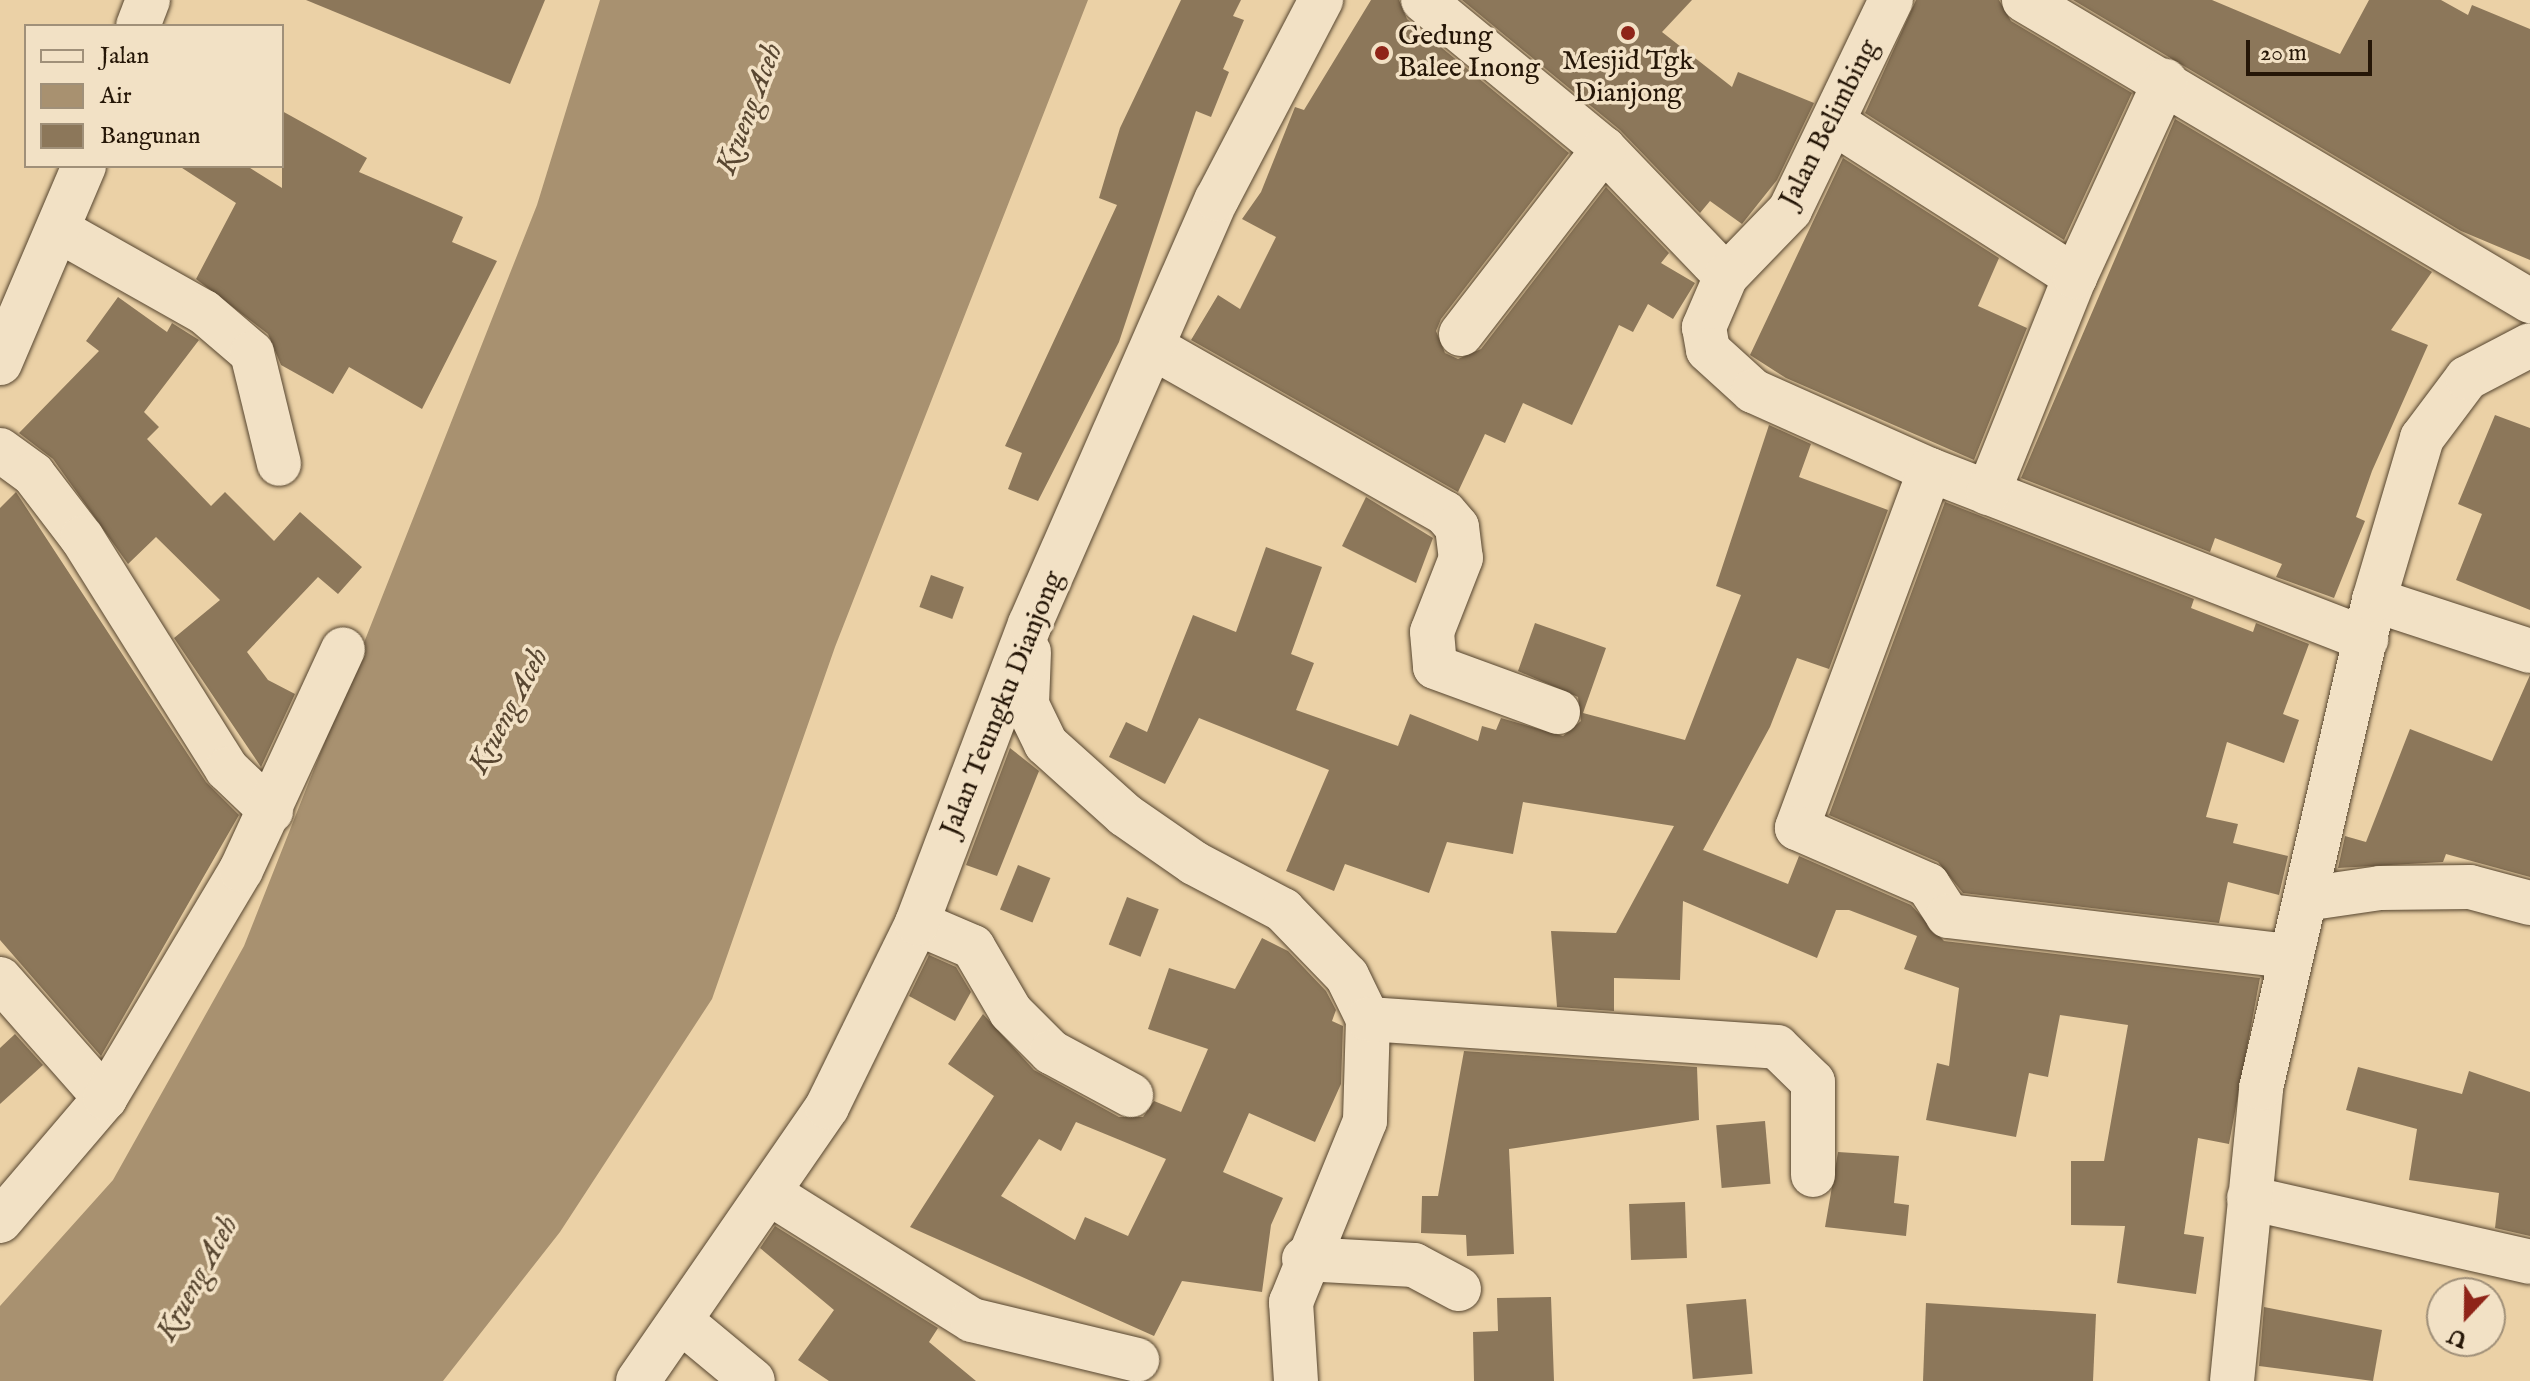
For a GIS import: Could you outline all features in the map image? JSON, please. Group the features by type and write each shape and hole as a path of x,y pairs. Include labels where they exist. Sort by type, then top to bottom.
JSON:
{"street":[{"path":"139,24 148,0"},
{"name":"Jalan Teungku Dianjong","path":"638,1381 771,1194 827,1107 917,923 1030,624 1156,349 1217,199 1321,0"},
{"path":"1423,0 1604,149 1726,276 1704,327 1708,350 1721,366 1753,391 1988,493 2370,619 2530,651"},
{"name":"Jalan Belimbing","path":"1726,276 1790,210 1836,124 1891,0"},
{"path":"2024,0 2165,81 2530,301"},
{"path":"1988,493 2075,277 2165,81"},
{"path":"1836,124 2075,277"},
{"path":"1461,334 1604,149"},
{"path":"0,363 60,231 83,168"},
{"path":"60,231 204,312 252,353 279,464"},
{"path":"2232,1381 2261,1088 2289,956 2370,619 2422,438 2488,361 2530,345"},
{"path":"1156,349 1445,513 1457,527 1461,558 1432,632 1435,667 1558,712"},
{"path":"2488,361 2530,378"},
{"path":"0,450 33,474 82,538 227,769 271,811"},
{"path":"1930,470 1797,828 1928,885 1948,916 2289,956"},
{"path":"1030,624 1027,705 1046,744 1125,815 1194,863 1283,910 1347,976 1368,1019 1365,1121 1325,1226 1304,1259 1291,1302 1296,1381"},
{"path":"0,1221 105,1098 271,811 343,649"},
{"path":"2305,899 2380,888 2470,887 2530,903"},
{"path":"917,923 973,947 1011,1012 1051,1052 1131,1095"},
{"path":"0,979 105,1098"},
{"path":"1368,1019 1777,1047 1813,1082 1813,1175"},
{"path":"771,1194 959,1314 1137,1360"},
{"path":"2249,1198 2530,1262"},
{"path":"1304,1259 1414,1265 1459,1289"},
{"path":"682,1322 753,1381"}],"water":[{"name":"Krueng Aceh","path":"600,0 1088,0 835,647 712,999 560,1232 443,1381 0,1381 0,1306 113,1180 244,946 537,205"}],"building":[{"path":"306,0 545,0 510,84"},
{"path":"1181,0 1241,0 1233,16 1244,20 1223,69 1229,72 1211,117 1196,111 1119,342 1038,501 1008,489 1022,453 1005,446 1117,205 1099,198 1120,128"},
{"path":"1371,0 1399,0 1407,19 1569,153 1441,319 1436,331 1445,353 1458,359 1481,349 1606,187 1669,253 1661,263 1695,283 1673,319 1648,304 1633,332 1619,325 1572,425 1523,403 1505,443 1485,434 1458,492 1191,340 1218,295 1240,309 1276,237 1242,219 1261,192 1295,107 1304,110"},
{"path":"1462,0 1692,0 1662,32 1732,87 1738,72 1814,103 1777,180 1742,224 1710,201 1700,213 1620,130"},
{"path":"1916,0 1999,0 2011,21 2132,93 2064,240 1865,113"},
{"path":"2073,0 2212,0 2340,54 2369,0 2441,0 2468,15 2472,5 2530,29 2530,260 2461,231"},
{"path":"284,112 367,158 359,172 463,217 452,242 497,261 422,409 349,367 333,394 281,365 268,334 196,279 236,203 182,168 250,168 282,188"},
{"path":"2175,119 2432,272 2391,330 2428,345 2372,471 2356,517 2365,521 2334,598 2276,577 2282,564 2215,538 2210,552 2021,478"},
{"path":"1843,158 1999,258 1978,306 2027,328 1974,460 1786,378 1750,355"},
{"path":"118,297 167,332 172,323 199,340 144,412 159,427 147,439 211,506 225,492 274,541 300,512 362,567 338,594 318,577 247,652 268,680 295,694 261,767 174,638 220,600 156,537 128,564 53,459 19,433 99,351 86,341"},
{"path":"2495,415 2530,428 2530,610 2456,580 2482,514 2458,504"},
{"path":"1769,425 1811,444 1799,477 1888,510 1829,669 1797,658 1770,727 1703,850 1788,884 1799,856 1911,905 1944,941 2260,978 2229,1144 2198,1138 2184,1234 2204,1237 2196,1294 2117,1283 2125,1226 2071,1225 2071,1161 2104,1161 2128,1025 2060,1015 2048,1077 2029,1073 2016,1137 1926,1120 1937,1063 1949,1066 1959,988 1904,969 1917,936 1849,910 1836,910 1817,958 1683,901 1680,980 1614,978 1614,1011 1557,1007 1551,931 1616,933 1674,826 1523,802 1513,854 1447,842 1429,893 1345,864 1334,891 1286,871 1329,770 1199,718 1165,784 1109,757 1126,722 1147,732 1193,615 1236,632 1266,547 1322,567 1291,654 1314,663 1296,710 1398,746 1410,714 1478,741 1482,726 1496,730 1501,718 1563,736 1581,721 1578,697 1518,671 1535,623 1606,648 1583,713 1685,740 1741,595 1716,586"},
{"path":"16,492 206,782 239,815 101,1056 0,940 0,508"},
{"path":"1366,497 1433,538 1416,583 1342,546"},
{"path":"1945,502 2194,599 2191,608 2253,632 2256,623 2309,644 2283,714 2299,720 2284,763 2227,742 2206,817 2238,824 2233,843 2288,856 2279,895 2228,882 2219,923 1963,893 1938,862 1829,815"},
{"path":"931,575 964,587 952,619 919,607"},
{"path":"2530,675 2530,877 2446,854 2443,862 2338,868 2345,836 2366,842 2410,729 2492,761"},
{"path":"1010,748 1039,771 997,876 966,865"},
{"path":"1018,865 1050,878 1032,923 1000,910"},
{"path":"1127,897 1159,909 1140,957 1109,945"},
{"path":"1262,938 1288,951 1326,991 1336,1010 1332,1021 1343,1026 1341,1084 1315,1142 1249,1113 1223,1172 1283,1198 1271,1225 1262,1292 1182,1281 1154,1336 910,1227 994,1096 948,1064 983,1014 1034,1070 1119,1117 1143,1117 1154,1101 1181,1112 1208,1049 1148,1029 1169,968 1235,989","holes":["1076,1122 1166,1159 1128,1236 1085,1217 1075,1240 1001,1196 1039,1139 1061,1151"]},
{"path":"929,955 956,967 971,992 955,1021 909,996"},
{"path":"15,1034 43,1065 0,1104 0,1048"},
{"path":"1464,1051 1697,1067 1699,1120 1509,1149 1514,1254 1467,1256 1466,1235 1421,1233 1422,1196 1438,1196"},
{"path":"2358,1067 2462,1094 2469,1071 2530,1092 2530,1236 2495,1228 2499,1193 2409,1180 2417,1129 2346,1110"},
{"path":"1765,1121 1770,1184 1722,1188 1716,1125"},
{"path":"1838,1152 1899,1156 1894,1203 1909,1205 1906,1236 1825,1227"},
{"path":"1685,1202 1687,1258 1631,1260 1629,1204"},
{"path":"775,1226 938,1328 929,1342 976,1381 829,1381 798,1360 834,1310 760,1248"},
{"path":"1551,1297 1554,1381 1474,1381 1473,1332 1498,1331 1497,1298"},
{"path":"1746,1299 1753,1374 1693,1379 1686,1304"},
{"path":"1926,1303 2096,1314 2093,1381 1923,1381"},
{"path":"2264,1307 2382,1330 2373,1381 2259,1366"}],"place":[{"name":"Mesjid Tgk Dianjong","path":"1628,33"},
{"name":"Gedung Balee Inong","path":"1382,53"}]}
